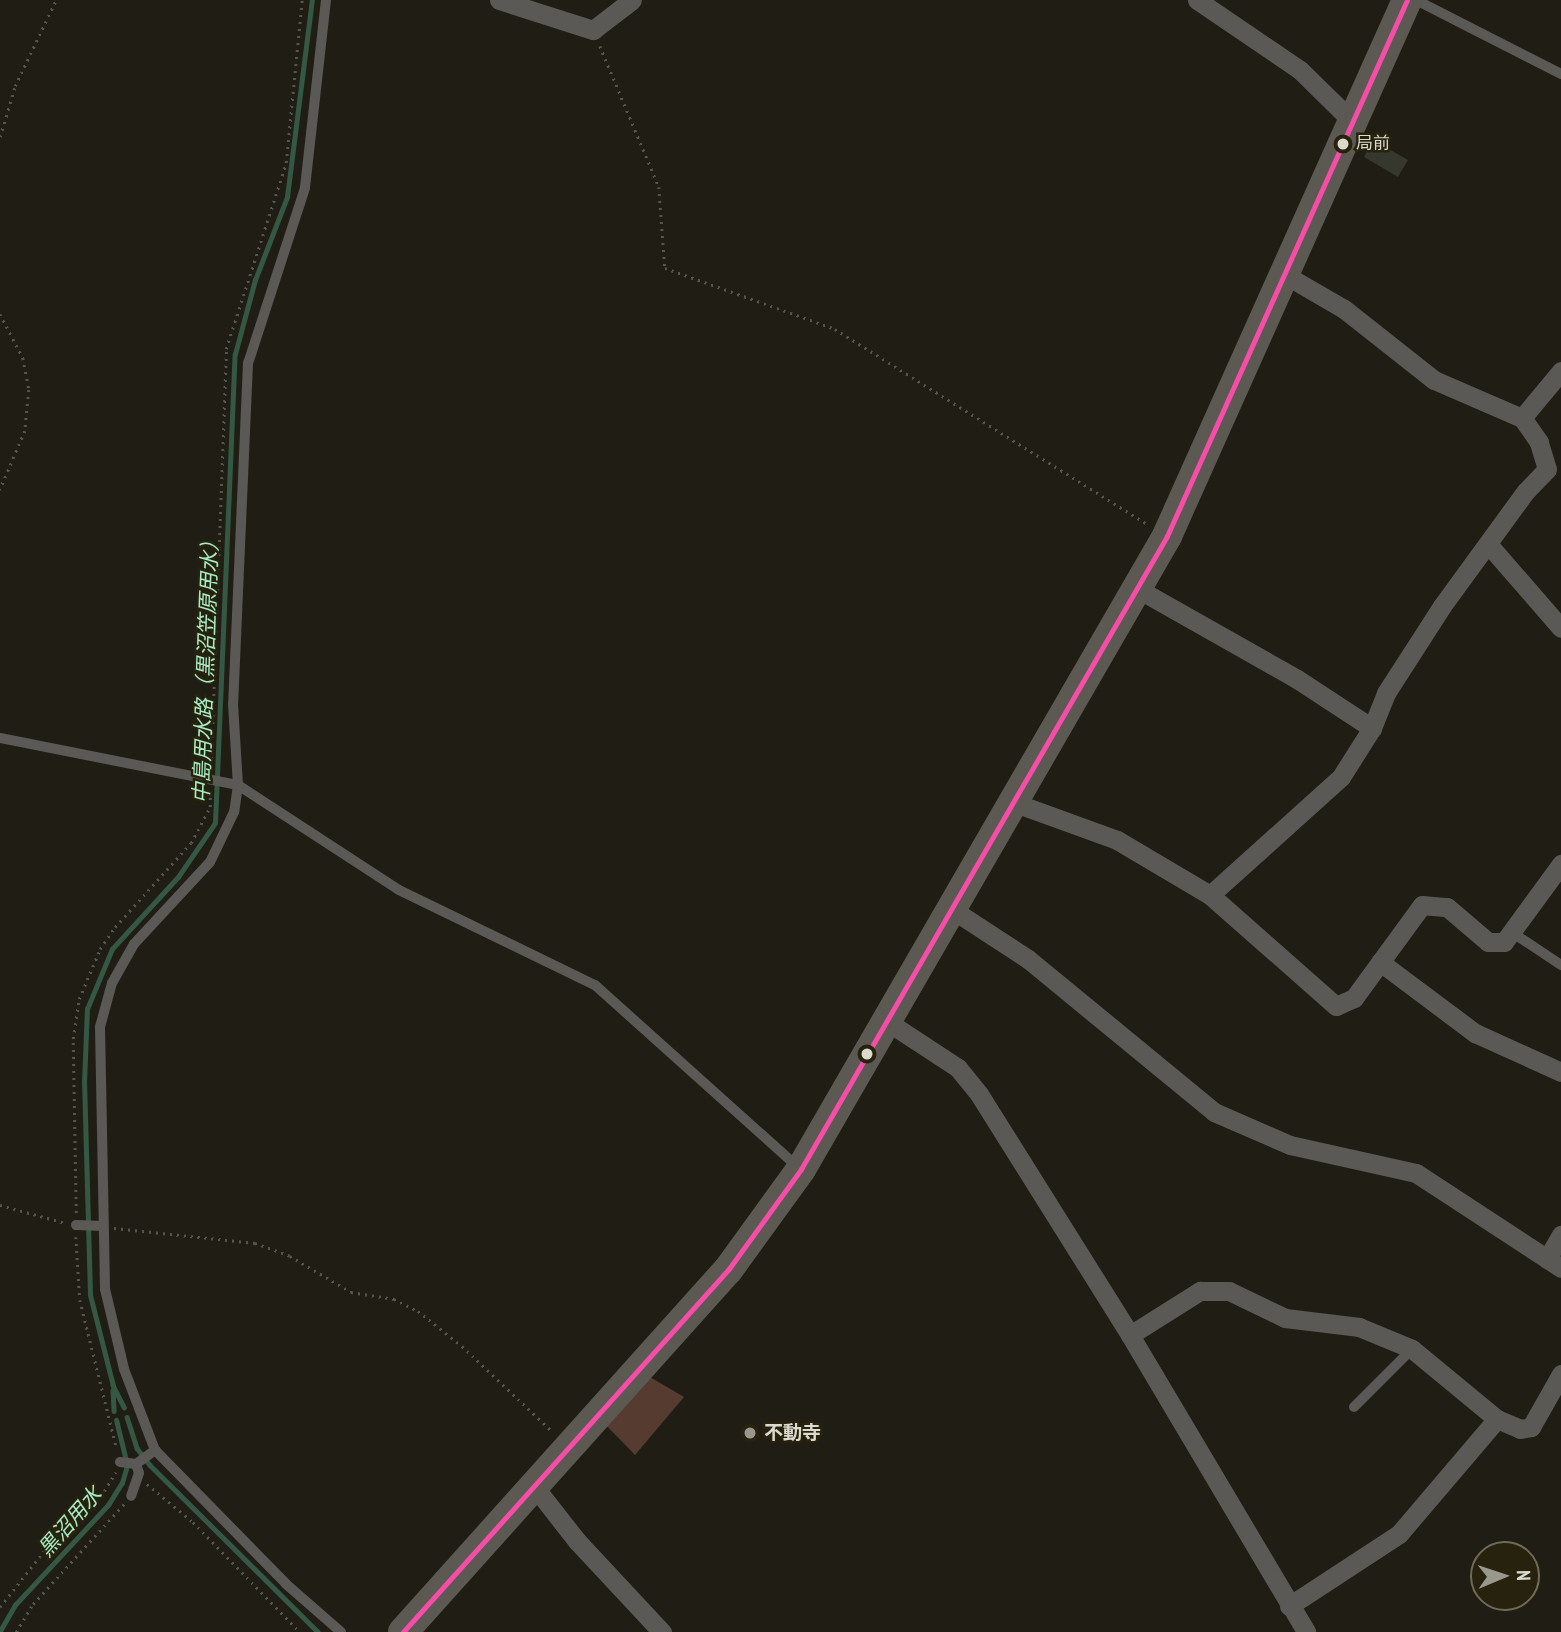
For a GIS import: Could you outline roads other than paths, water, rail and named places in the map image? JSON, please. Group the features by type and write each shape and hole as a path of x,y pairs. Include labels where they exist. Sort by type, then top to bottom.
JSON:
{"main road":[{"path":"403,1632 568,1445 728,1270 801,1169 1016,803 1167,536 1287,276 1407,0"}],"street":[{"path":"499,0 593,30 632,0"},
{"path":"1196,0 1300,70 1353,122"},
{"path":"1210,895 1340,777 1371,728 1386,693 1488,544 1547,469 1539,442 1522,418 1434,380 1344,309 1287,276"},
{"path":"1522,418 1561,371"},
{"path":"1488,544 1561,628"},
{"path":"1139,589 1297,679 1371,728"},
{"path":"1016,803 1116,841 1210,895 1336,1006 1354,998 1422,905 1447,907 1488,942 1504,942 1561,864"},
{"path":"953,910 1028,960 1214,1112 1290,1145 1416,1173 1554,1264 1561,1235"},
{"path":"1380,962 1475,1033 1561,1072"},
{"path":"888,1022 965,1077 1130,1335 1306,1632"},
{"path":"1130,1335 1211,1288 1229,1291 1285,1318 1359,1327 1412,1349 1497,1419 1520,1429 1531,1427 1561,1374"},
{"path":"1289,1606 1399,1534 1497,1419"},
{"path":"534,1486 577,1541 662,1632"}],"lane":[{"path":"326,0 305,188 248,363 233,704 235,785 231,821 217,851 134,944 105,1002 100,1027 100,1226 110,1317 124,1369 153,1450 286,1584 341,1632"},
{"path":"1416,0 1561,74"},
{"path":"0,738 235,785 398,890 595,985 801,1169"},
{"path":"1513,933 1561,965"},
{"path":"78,1226 100,1226"},
{"path":"1354,1407 1412,1349"},
{"path":"131,1496 136,1483 131,1463 153,1450"}],"waterway":[{"name":"中島用水路（黒沼笠原用水）","path":"124,1408 113,1386 90,1295 84,1083 87,1009 112,949 178,877 215,823 235,354 255,280 287,197 312,0"},
{"name":"黒沼用水","path":"113,1390 114,1411"},
{"path":"127,1417 137,1448 150,1465 318,1632"},
{"name":"黒沼用水","path":"0,1631 15,1605 108,1505 122,1483 127,1465 116,1420"}],"place":[{"name":"局前","path":"1343,144"},
{"name":"不動寺","path":"750,1433"}]}
